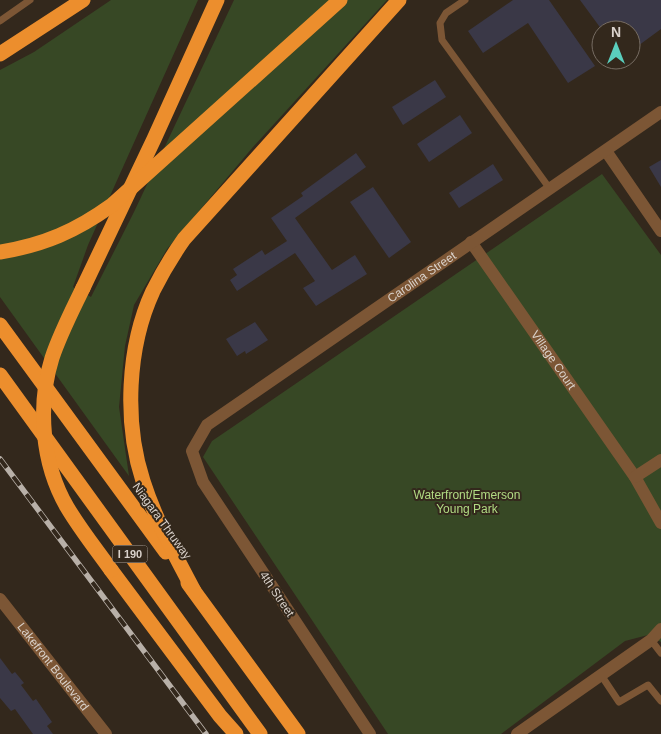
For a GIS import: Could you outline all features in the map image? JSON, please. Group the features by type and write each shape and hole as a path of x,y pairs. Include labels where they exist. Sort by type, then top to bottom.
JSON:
{"highway":[{"path":"0,54 83,0"},
{"path":"217,0 60,338 47,379 44,421 46,441 56,484 66,506 220,716 236,734"},
{"path":"0,252 50,241 73,230 112,205 340,0"},
{"path":"194,591 147,494 134,444 131,388 144,314 163,271 184,239 399,0"},
{"name":"Niagara Thruway","path":"0,325 298,734"},
{"name":"I 190","path":"0,375 260,734"}],"street":[{"name":"Carolina Street","path":"192,451 207,425 661,112"},
{"path":"606,151 661,231"},
{"name":"Village Court","path":"471,242 635,476 661,524"},
{"name":"4th Street","path":"192,451 203,482 370,734"},
{"path":"635,476 661,460"},
{"name":"Lakefront Boulevard","path":"0,599 106,734"},
{"path":"517,734 651,640 661,629"}],"lane":[{"path":"0,21 30,0"},
{"path":"465,0 446,13 440,23 442,40 550,189"},
{"path":"651,640 661,653"},
{"path":"601,675 619,702 648,684 661,701"}],"green space":[{"path":"111,0 198,0 88,245 73,287 91,297 134,212 234,0 387,0 253,147 167,249 134,305 125,346 119,407 129,476 0,297 0,70 34,52"},
{"name":"Waterfront/Emerson Young Park","path":"602,174 661,255 661,642 648,635 625,641 501,734 388,734 203,457 212,441"}],"building":[{"path":"513,0 549,0 591,60 591,69 568,83 528,23 483,53 468,31"},
{"path":"580,0 661,0 661,29 641,44 641,20 595,20"},
{"path":"435,80 446,97 403,125 392,107"},
{"path":"460,115 472,133 429,162 417,144"},
{"path":"356,153 366,167 295,218 332,270 355,255 367,274 316,306 303,288 315,281 295,253 237,291 230,280 237,275 233,269 262,250 265,255 287,241 271,218 303,196 301,193"},
{"path":"661,160 661,187 649,167"},
{"path":"493,164 503,180 459,208 449,193"},
{"path":"373,187 411,242 389,258 350,202"},
{"path":"255,322 268,340 246,354 245,351 237,356 226,339"},
{"path":"0,658 12,674 15,672 24,683 21,685 33,701 36,699 52,722 47,726 53,734 33,734 15,709 11,711 0,698"}],"railway":[{"path":"0,459 206,734"}]}
